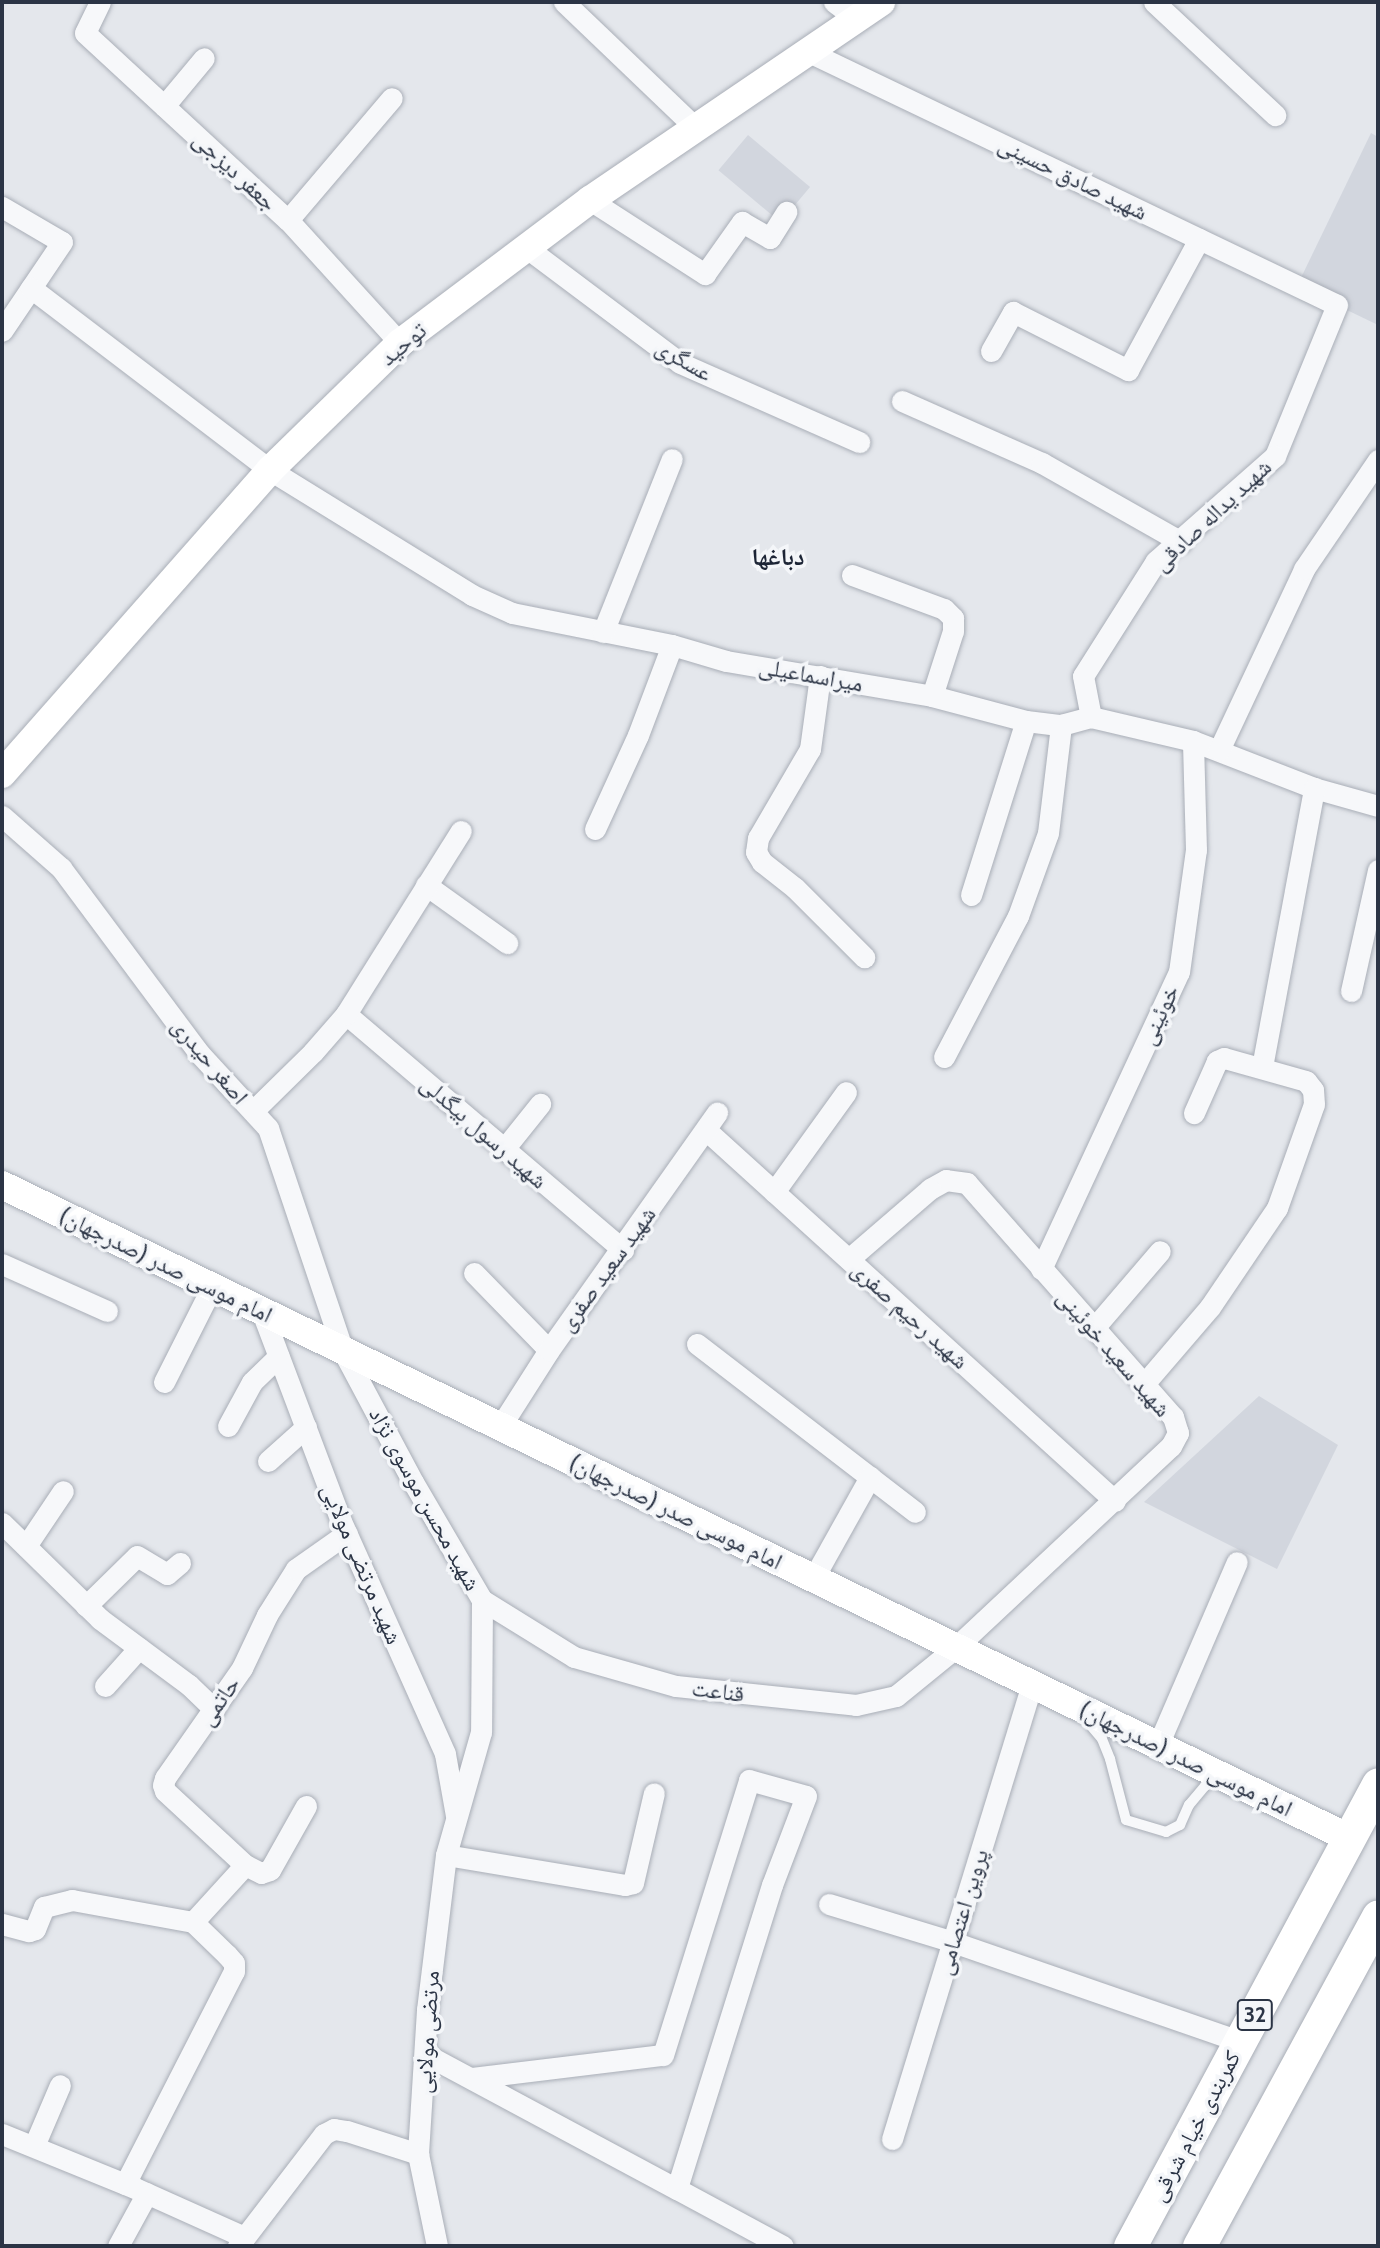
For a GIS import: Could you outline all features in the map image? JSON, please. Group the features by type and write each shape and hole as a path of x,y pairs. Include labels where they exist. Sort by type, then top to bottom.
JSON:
{"highway":[{"name":"کمربندی خیام شرقی","path":"1130,2246 1351,1839 1378,1784"},
{"path":"1199,2246 1378,1916"}],"main road":[{"name":"توحید","path":"2,774 270,470 400,343 590,200 809,52 845,10 881,2"},
{"name":"(صدرجهان) امام موسی صدر","path":"2,1185 1351,1839"}],"street":[{"name":"جعفر دیزجی","path":"100,2 85,33 288,220 400,343"},
{"path":"564,2 695,127"},
{"path":"1154,2 1275,115"},
{"name":"شهید صادق حسینی","path":"809,52 1337,305"},
{"path":"164,106 204,58"},
{"path":"288,220 392,98"},
{"path":"590,200 705,274 742,222 770,238 786,212"},
{"path":"2,207 62,242 2,331"},
{"path":"991,351 1013,312 1128,370 1199,239"},
{"name":"عسگری","path":"527,248 680,363 859,442"},
{"name":"میراسماعیلی","path":"31,288 270,470 472,595 512,613 672,645 726,661 932,696 1026,721 1062,725 1091,717 1193,741 1314,788 1378,806"},
{"name":"شهید یداله صادقی","path":"1091,717 1083,677 1156,561 1181,542 1275,456 1337,305"},
{"path":"902,401 1042,464 1181,542"},
{"path":"603,632 672,459"},
{"path":"1219,750 1304,569 1378,460"},
{"path":"852,575 944,609 953,618 953,631 932,696"},
{"path":"594,828 638,735 672,645"},
{"path":"820,676 810,749 758,838 756,852 762,862 795,888 864,957"},
{"path":"971,894 1026,721"},
{"path":"944,1056 1013,927 1027,892 1048,832 1062,725"},
{"name":"خوئینی","path":"1041,1269 1179,972 1196,850 1193,741"},
{"path":"1262,1067 1314,788"},
{"name":"اصغر حیدری","path":"2,816 61,868 199,1053 268,1128 343,1351"},
{"path":"253,1111 313,1052 346,1014 461,831"},
{"path":"1351,990 1378,870"},
{"path":"426,885 507,943"},
{"name":"شهید رسول بیگدلی","path":"346,1014 623,1250"},
{"path":"1144,1384 1210,1307 1277,1208 1314,1104 1313,1090 1306,1081 1231,1057 1217,1061 1194,1113"},
{"path":"774,1192 846,1092"},
{"path":"504,1149 540,1104"},
{"name":"شهید رحیم صفری","path":"711,1121 774,1192 1115,1501"},
{"name":"شهید سعید صفری","path":"500,1427 549,1350 623,1250 711,1121"},
{"name":"شهید سعید خوئینی","path":"849,1259 930,1189 946,1180 967,1184 1173,1417 1178,1433 1171,1446 1115,1501 955,1648"},
{"path":"1094,1328 1160,1251"},
{"path":"2,1264 107,1311"},
{"path":"474,1273 549,1350"},
{"path":"164,1382 212,1287"},
{"name":"شهید مرتضی مولایی","path":"262,1312 346,1533 445,1754 456,1818"},
{"path":"697,1344 915,1512"},
{"name":"شهید محسن موسوی نژاد","path":"343,1351 413,1482 482,1600 481,1732 456,1818"},
{"path":"228,1426 252,1382 279,1356"},
{"path":"268,1461 306,1427"},
{"path":"813,1579 870,1477"},
{"path":"26,1546 63,1491"},
{"path":"2,1523 86,1606 189,1685 214,1709"},
{"name":"حاتمی","path":"245,1865 165,1791 165,1777 242,1668 267,1615 296,1569 346,1533"},
{"path":"86,1606 137,1556 167,1574 180,1563"},
{"path":"1158,1745 1237,1562"},
{"name":"قناعت","path":"482,1600 574,1657 676,1686 806,1701 856,1705 896,1696 955,1648"},
{"path":"105,1686 139,1648"},
{"name":"پروین اعتصامی","path":"892,2139 1032,1685"},
{"path":"472,2078 663,2055 749,1780 806,1796 772,1885 677,2189"},
{"path":"446,1855 625,1885 633,1883 654,1793"},
{"path":"192,1922 245,1865 261,1873 270,1870 306,1807"},
{"name":"مرتضی مولایی","path":"437,2246 418,2154 439,1893 456,1818"},
{"path":"2,1924 29,1931 35,1929 44,1907 72,1900 192,1922 234,1963 234,1971 125,2184"},
{"path":"829,1904 953,1942 1241,2042"},
{"path":"425,2054 783,2246"},
{"path":"34,2146 60,2085"},
{"path":"2,2134 147,2193 241,2242 324,2134 334,2129 418,2154"},
{"path":"118,2246 147,2193"}],"lane":[{"path":"1071,1704 1102,1739 1118,1782 1126,1820 1166,1832 1173,1829 1180,1825 1189,1805 1205,1786 1220,1776"}],"shaded area":[{"path":"1371,133 1378,137 1378,325 1297,286"},
{"path":"748,135 810,187 780,222 718,170"},
{"path":"1259,1396 1338,1445 1277,1569 1144,1502"}],"district":[{"name":"دباغها","path":"778,557"}]}
